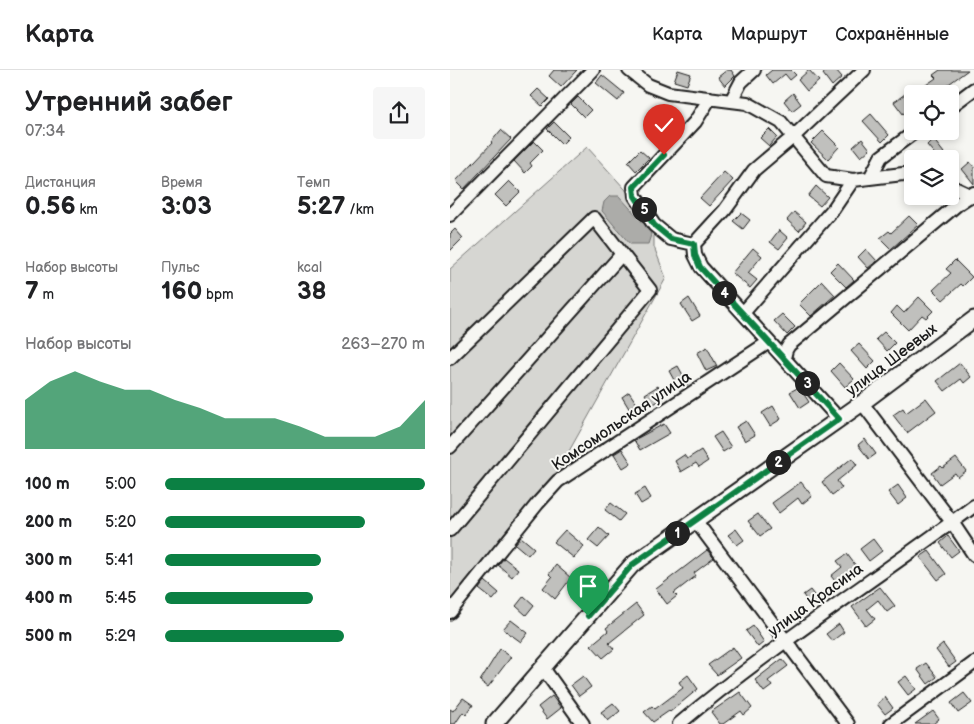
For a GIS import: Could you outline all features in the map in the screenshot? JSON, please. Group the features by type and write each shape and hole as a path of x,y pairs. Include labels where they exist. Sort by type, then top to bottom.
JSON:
{"main road":[{"name":"улица Шеевых","path":"494,724 632,565 862,403 974,319"}],"street":[{"path":"450,215 593,70"},
{"path":"629,70 648,85 668,92 747,102 781,122 826,176 853,180 904,174"},
{"path":"731,100 741,82 754,70"},
{"path":"839,419 700,267 695,255 694,244 725,210 754,170 864,70"},
{"path":"959,100 974,89"},
{"path":"694,244 671,239 654,225 635,196 634,187 694,122 710,98"},
{"path":"870,178 881,157 904,140"},
{"path":"743,313 834,208 853,180"},
{"path":"959,190 973,195"},
{"path":"784,358 789,345 959,203 973,195"},
{"path":"450,358 594,218 650,290 450,530"},
{"path":"450,448 622,254"},
{"name":"Комсомольская улица","path":"450,612 558,481 769,342"},
{"path":"862,403 952,522 974,555"},
{"name":"улица Красина","path":"679,724 785,640 974,506"},
{"path":"696,520 848,724"},
{"path":"891,724 974,663"},
{"path":"543,668 583,724"}],"shaded area":[{"path":"587,147 625,189 654,232 654,247 666,278 531,519 450,622 450,269"},
{"path":"610,196 619,196 649,229 651,235 648,244 630,244 602,211 604,202"}],"building":[{"path":"554,70 577,70 561,87 549,76"},
{"path":"678,70 691,74 687,85 674,81"},
{"path":"727,70 731,70 735,76 725,86 718,77"},
{"path":"772,70 791,70 796,75 790,80 785,74 773,84 766,75"},
{"path":"809,70 819,81 807,91 798,80"},
{"path":"828,70 836,70 842,77 832,86 823,74"},
{"path":"940,70 968,70 947,85 926,85 936,78 933,75"},
{"path":"602,75 624,93 618,101 596,83"},
{"path":"538,89 549,99 542,106 531,96"},
{"path":"793,93 801,104 792,111 784,101"},
{"path":"904,95 904,113 903,114 894,102"},
{"path":"578,97 591,110 584,117 571,104"},
{"path":"871,114 889,135 882,142 863,121"},
{"path":"554,122 569,137 562,144 547,129"},
{"path":"769,129 777,137 769,146 760,138"},
{"path":"501,130 511,139 464,189 456,181 492,143"},
{"path":"823,131 839,147 828,159 811,143"},
{"path":"862,139 870,149 861,157 853,147"},
{"path":"934,140 942,150 931,150 927,145"},
{"path":"534,141 543,150 530,163 532,166 525,173 514,161"},
{"path":"640,150 649,158 636,171 628,162"},
{"path":"970,162 974,167 974,184 962,169"},
{"path":"724,172 733,180 709,206 700,198"},
{"path":"509,181 520,192 506,206 495,195"},
{"path":"816,186 828,197 820,206 808,196"},
{"path":"794,212 806,222 799,231 787,220"},
{"path":"741,213 750,220 743,229 733,221"},
{"path":"909,216 918,225 891,249 880,238 889,231 891,233"},
{"path":"455,229 463,238 450,251 450,234"},
{"path":"779,230 788,238 779,249 770,242"},
{"path":"753,248 762,256 748,273 757,280 750,288 732,273"},
{"path":"866,249 877,261 868,268 858,257"},
{"path":"955,260 972,277 943,300 933,290 951,273 946,269"},
{"path":"838,263 854,280 846,287 830,271"},
{"path":"822,281 835,295 811,316 799,304"},
{"path":"919,297 933,311 926,318 922,315 908,330 891,313 897,306 904,313"},
{"path":"689,298 700,316 692,321 681,304"},
{"path":"782,314 795,327 787,335 774,321"},
{"path":"884,332 895,343 887,351 876,339"},
{"path":"859,344 875,361 867,369 851,351"},
{"path":"707,347 717,366 706,371 697,353"},
{"path":"839,363 854,379 845,387 831,371"},
{"path":"960,363 971,377 964,383 961,379 945,391 937,381"},
{"path":"678,366 688,384 679,389 669,371"},
{"path":"658,386 665,397 652,405 645,394"},
{"path":"799,387 809,402 800,408 790,392"},
{"path":"629,392 641,410 633,415 622,397"},
{"path":"926,398 936,411 907,433 893,415 903,408 906,413"},
{"path":"773,406 781,419 770,426 762,413"},
{"path":"746,421 755,435 745,441 736,427"},
{"path":"664,424 670,433 640,450 634,440"},
{"path":"721,432 731,447 723,452 713,437"},
{"path":"865,439 876,454 869,459 858,445"},
{"path":"622,449 631,463 623,468 614,454"},
{"path":"701,450 708,461 699,467 696,463 681,472 675,461 684,455 687,459"},
{"path":"852,458 857,465 837,481 842,488 832,495 822,482"},
{"path":"956,458 966,471 958,477 955,473 940,484 932,473 941,466 943,468"},
{"path":"801,482 812,496 802,504 798,498 779,513 772,503"},
{"path":"898,485 907,498 898,505 888,492"},
{"path":"645,488 651,498 641,504 635,494"},
{"path":"611,503 625,514 619,521 605,510"},
{"path":"758,514 770,529 760,536 748,521"},
{"path":"599,527 609,536 598,548 588,540"},
{"path":"736,529 744,540 737,545 728,535"},
{"path":"565,530 584,546 574,558 554,542"},
{"path":"948,536 959,551 951,557 940,543"},
{"path":"521,537 534,548 528,555 515,544"},
{"path":"873,539 882,551 869,561 860,549"},
{"path":"707,550 714,558 694,573 696,576 674,593 677,596 667,604 656,589"},
{"path":"929,551 946,574 938,580 920,557"},
{"path":"847,554 859,570 839,586 831,576 842,567 837,561"},
{"path":"504,558 518,569 512,577 498,565"},
{"path":"556,565 571,578 555,599 543,588 552,577 549,574"},
{"path":"485,581 499,593 493,600 479,589"},
{"path":"880,587 895,606 887,612 878,600 867,609 875,619 866,626 852,607"},
{"path":"810,590 818,600 811,606 803,595"},
{"path":"524,596 534,605 526,615 516,606"},
{"path":"636,604 644,615 609,643 614,649 603,658 591,645 608,631 606,628"},
{"path":"511,620 528,633 521,642 503,629"},
{"path":"839,624 844,632 832,641 826,634"},
{"path":"753,626 764,642 758,647 746,631"},
{"path":"943,644 956,662 949,667 936,650"},
{"path":"733,647 741,658 717,675 708,665"},
{"path":"500,649 511,657 488,687 480,681"},
{"path":"782,659 788,666 768,681 772,686 764,692 755,680"},
{"path":"926,663 937,677 928,684 917,669"},
{"path":"688,675 698,689 670,712 653,722 644,712 652,706 655,709 683,688 679,682"},
{"path":"583,676 591,687 579,696 571,685"},
{"path":"906,676 916,689 908,695 898,682"},
{"path":"740,692 752,708 744,715 741,711 723,724 720,724 711,712"},
{"path":"964,693 972,703 958,713 951,703"},
{"path":"552,696 561,708 547,719 538,707"},
{"path":"885,697 893,708 885,714 877,704"},
{"path":"463,698 473,705 466,715 463,712 455,724 450,724 450,709 453,711"},
{"path":"613,703 620,711 608,721 601,712"},
{"path":"933,711 939,719 933,724 915,724"}],"route":[{"path":"588,616 632,565 839,419 700,267 695,255 694,244 671,239 654,225 635,196 634,187 664,155"}]}
